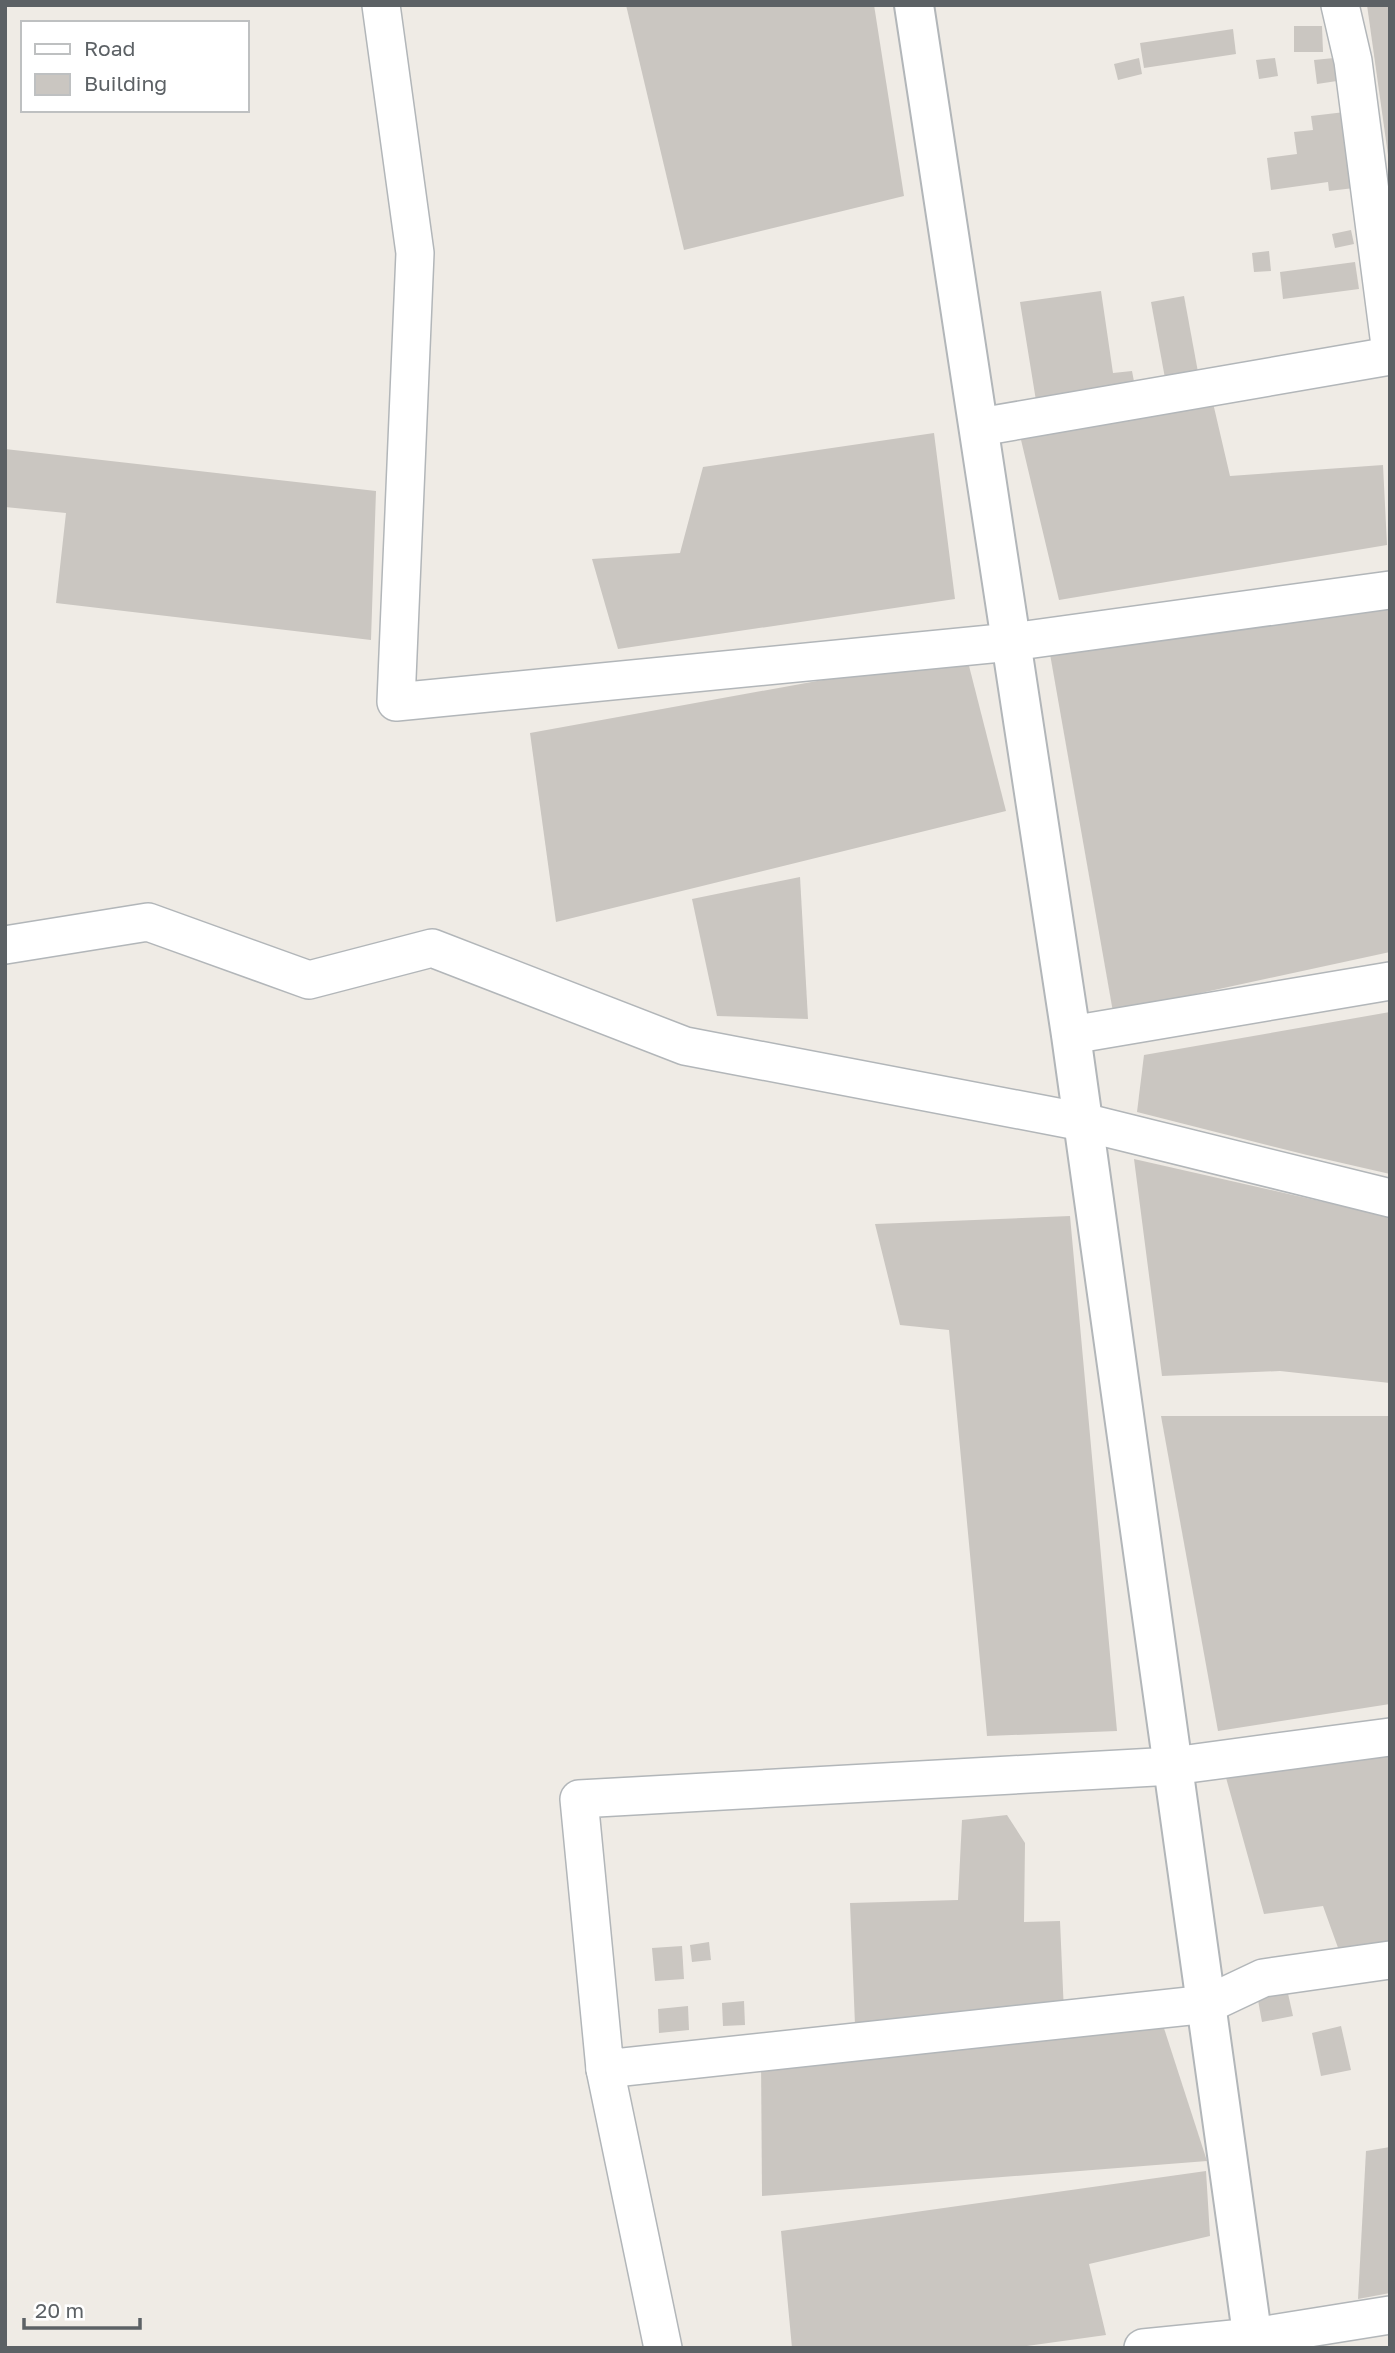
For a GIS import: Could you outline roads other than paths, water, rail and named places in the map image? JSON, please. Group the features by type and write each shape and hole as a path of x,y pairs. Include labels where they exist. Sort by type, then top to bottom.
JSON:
{"street":[{"path":"381,5 415,253 396,702 1011,642 1390,590"},
{"path":"914,5 1071,1035 1253,2342"},
{"path":"1340,5 1353,61 1390,345"},
{"path":"980,427 1390,356"},
{"path":"5,945 148,922 309,980 432,948 685,1046 1083,1122 1390,1198"},
{"path":"1071,1035 1390,981"},
{"path":"663,2348 605,2069 579,1799 1173,1766 1390,1737"},
{"path":"605,2069 1208,2004 1263,1978 1390,1960"},
{"path":"1143,2348 1253,2342 1390,2315"}]}
